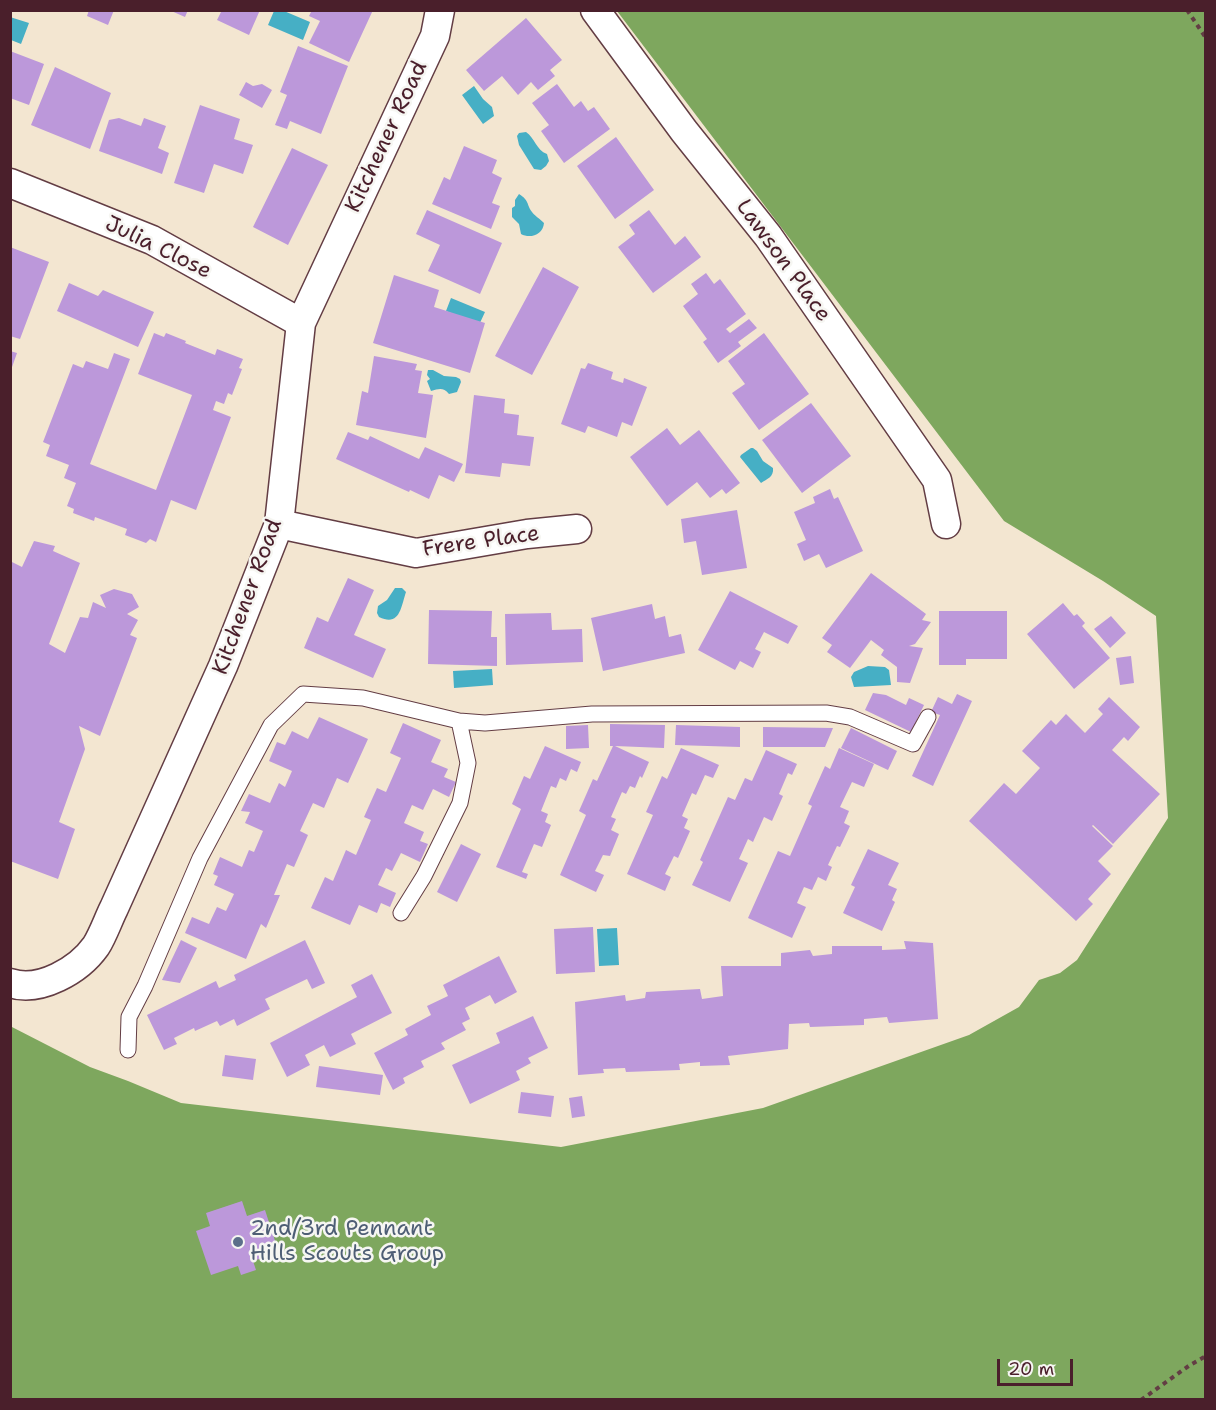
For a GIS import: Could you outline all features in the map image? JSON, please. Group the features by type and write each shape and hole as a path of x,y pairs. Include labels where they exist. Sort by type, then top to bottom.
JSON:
{"street":[{"name":"Kitchener Road","path":"10,983 17,986 42,984 56,978 77,967 96,945 223,666 279,524 300,323 435,36 440,10"},
{"name":"Lawson Place","path":"595,10 684,131 768,236 937,480 946,524"},
{"name":"Julia Close","path":"10,183 152,240 300,323"},
{"name":"Frere Place","path":"279,524 416,553 527,534 577,529"}],"lane":[{"path":"128,1050 129,1017 145,986 200,858 271,725 303,694 363,698 459,721 485,723 592,714 826,713 850,717 912,744 928,717"},
{"path":"401,913 424,876 460,803 468,764 459,721"}],"path":[{"path":"1187,10 1206,38"},
{"path":"1141,1400 1206,1356"}],"green space":[{"path":"617,11 1205,11 1205,1399 11,1399 10,1026 90,1067 181,1103 561,1147 763,1108 969,1035 1019,1007 1039,980 1060,973 1077,960 1168,818 1156,616 1004,521"}],"water":[{"path":"274,11 284,11 310,22 303,40 268,25"},
{"path":"10,17 29,23 21,44 11,40"},
{"path":"474,86 492,107 494,116 483,124 462,95"},
{"path":"526,132 540,150 547,154 549,161 541,170 534,169 519,145 517,136 519,133"},
{"path":"519,194 533,213 544,223 536,235 521,234 519,224 512,217 512,208"},
{"path":"451,298 485,312 479,325 446,311"},
{"path":"428,370 460,379 457,392 449,394 443,389 431,391 427,381 430,379 427,375"},
{"path":"751,448 757,451 763,461 773,468 771,476 761,483 740,457"},
{"path":"395,588 402,588 406,592 401,609 391,619 379,617 378,606 387,600"},
{"path":"868,666 885,667 889,670 891,685 854,687 851,677 854,672"},
{"path":"492,669 493,685 454,688 453,671"},
{"path":"617,928 619,965 599,966 597,929"}],"building":[{"path":"89,10 114,10 108,25 87,16"},
{"path":"169,10 188,10 185,17"},
{"path":"222,10 260,10 249,35 217,20"},
{"path":"312,10 373,10 349,62 309,43 320,21 309,16"},
{"path":"526,18 562,60 550,70 555,76 538,90 531,82 518,95 502,76 484,91 466,70"},
{"path":"298,46 348,66 321,134 290,121 287,129 275,125 287,95 280,92"},
{"path":"10,51 44,64 29,105 10,98"},
{"path":"55,67 111,93 90,149 31,125"},
{"path":"246,82 253,86 262,84 272,90 262,108 239,95"},
{"path":"557,84 574,107 581,101 588,111 594,107 610,129 564,163 541,131 549,125 532,103"},
{"path":"200,105 240,119 234,139 253,145 243,174 214,164 204,193 174,183"},
{"path":"119,118 141,126 144,118 166,126 158,148 169,153 162,174 99,151 109,120"},
{"path":"616,137 654,190 615,219 577,166"},
{"path":"464,146 497,160 492,173 502,178 492,203 500,206 491,229 432,204 444,177 450,180"},
{"path":"292,148 328,165 288,245 253,227"},
{"path":"427,210 502,243 480,294 428,271 440,245 416,234"},
{"path":"649,210 675,245 685,236 701,257 653,293 618,247 635,234 629,225"},
{"path":"10,247 49,262 20,339 10,336"},
{"path":"543,267 579,287 532,375 495,356"},
{"path":"706,273 714,284 720,279 746,314 726,329 730,333 749,319 757,328 738,342 741,346 718,363 703,342 707,339 683,306 698,294 691,284"},
{"path":"394,275 439,290 434,307 485,323 470,373 373,343"},
{"path":"69,283 98,296 103,290 154,312 138,347 57,311"},
{"path":"154,333 164,337 166,333 215,355 217,349 243,359 239,368 242,369 232,395 228,393 224,404 216,401 213,410 231,417 196,510 171,500 156,542 150,539 146,543 125,535 127,529 95,517 94,521 73,513 74,509 67,506 76,483 64,478 69,465 46,456 50,445 43,442 73,364 83,368 86,361 108,369 114,353 130,359 90,464 156,490 192,395 138,374"},
{"path":"764,333 809,394 759,430 732,393 745,384 728,361"},
{"path":"10,351 17,353 11,370 10,370"},
{"path":"374,356 417,364 415,370 422,371 418,393 433,395 426,438 356,425 362,391 368,393"},
{"path":"588,363 613,372 611,379 623,383 624,378 647,387 632,426 622,422 617,437 588,426 585,433 561,424 581,368 585,369"},
{"path":"474,395 505,399 504,413 519,415 517,435 534,437 530,466 502,463 500,477 465,473"},
{"path":"811,403 851,456 802,493 762,440"},
{"path":"667,428 680,445 699,430 740,483 726,494 722,489 710,498 697,482 667,506 630,457"},
{"path":"348,432 368,440 370,436 419,459 425,447 463,464 454,482 439,475 429,499 336,459"},
{"path":"830,489 834,499 838,497 863,551 826,568 819,554 804,561 797,544 806,540 794,512 815,503 813,497"},
{"path":"737,510 747,568 702,575 696,541 684,543 681,519"},
{"path":"34,541 55,546 53,551 80,563 49,644 65,653 80,617 88,618 93,602 106,608 100,595 114,589 132,594 139,607 127,614 138,620 130,635 137,638 100,736 79,726 85,749 59,822 75,829 58,879 10,861 10,561 22,567"},
{"path":"871,573 926,614 922,620 931,622 915,644 909,646 923,648 910,683 897,682 897,667 881,655 884,650 871,640 850,668 827,652 832,645 822,638"},
{"path":"348,578 374,590 354,635 386,649 373,678 304,648 317,617 328,622"},
{"path":"730,591 798,626 788,644 764,632 755,649 761,652 753,668 740,661 735,670 698,650"},
{"path":"1063,603 1074,616 1077,614 1085,623 1082,626 1110,658 1074,689 1027,634"},
{"path":"652,604 655,619 665,616 669,637 681,634 685,653 603,671 591,618"},
{"path":"429,610 492,611 491,637 497,637 497,666 428,664"},
{"path":"939,611 1007,611 1007,659 966,659 966,665 939,665"},
{"path":"551,613 552,630 582,629 583,662 506,665 505,614"},
{"path":"1111,616 1126,633 1110,648 1094,629"},
{"path":"1131,656 1134,683 1120,685 1116,658"},
{"path":"873,693 886,695 906,705 909,698 924,705 911,732 865,710"},
{"path":"957,694 972,701 933,786 912,776 940,715 931,712 938,697 952,704"},
{"path":"1109,697 1140,727 1128,741 1124,737 1112,750 1160,794 1113,844 1092,826 1113,846 1098,861 1111,874 1088,899 1093,904 1076,921 969,821 1004,783 1016,794 1040,768 1022,751 1051,720 1056,725 1066,714 1085,733 1103,714 1098,709"},
{"path":"319,717 368,739 348,783 337,778 324,808 313,803 300,831 308,835 294,867 287,864 274,895 280,895 266,928 261,924 246,959 185,933 192,917 209,924 217,907 226,911 234,894 214,885 218,876 213,874 220,857 242,867 249,850 254,852 263,831 245,823 250,812 241,811 249,794 270,803 279,783 285,787 292,771 269,761 277,742 285,745 292,731 308,739"},
{"path":"403,723 441,740 431,762 448,769 444,777 456,782 449,797 433,789 423,810 412,805 404,823 424,832 420,841 428,844 420,862 401,853 392,871 386,868 378,885 396,893 390,907 381,903 377,913 359,905 350,925 311,908 325,877 333,881 346,850 356,855 371,820 364,817 377,788 386,792 401,758 390,753"},
{"path":"610,724 665,725 664,748 615,746 649,762 635,788 630,786 626,794 622,792 611,817 616,819 611,830 619,834 610,856 603,855 595,871 604,875 596,892 560,875 586,815 579,811 593,779 597,781 613,746 610,746"},
{"path":"588,725 589,748 566,749 566,726"},
{"path":"676,725 740,727 740,747 675,745"},
{"path":"763,727 833,728 825,747 763,747"},
{"path":"851,728 897,751 888,770 841,748"},
{"path":"545,746 581,762 577,772 571,769 566,781 560,778 556,788 551,786 541,811 548,814 545,822 551,825 542,847 534,844 522,872 528,874 526,879 496,867 521,809 512,804 524,776 530,779"},
{"path":"681,748 719,765 713,778 705,775 696,795 692,793 682,816 688,819 684,828 690,831 678,858 674,856 665,874 671,877 665,891 627,874 653,815 646,812 662,776 667,779"},
{"path":"839,748 874,764 864,787 852,782 840,807 849,811 844,823 850,826 828,865 832,867 826,881 818,877 812,890 804,887 797,903 806,907 792,938 748,918 778,851 790,856 812,806 808,804 825,766 830,769"},
{"path":"766,750 797,764 792,775 788,773 779,794 783,796 772,821 764,817 753,842 748,839 739,859 748,863 730,902 692,885 703,862 700,860 728,797 735,800 745,778 752,781"},
{"path":"461,844 481,854 457,902 437,892"},
{"path":"868,849 899,863 888,885 897,889 892,900 895,902 882,931 843,913 855,887 851,885"},
{"path":"593,927 595,972 556,974 554,929"},
{"path":"181,940 197,948 180,983 162,980"},
{"path":"305,940 325,983 312,989 307,979 265,999 270,1009 237,1026 234,1019 220,1026 217,1021 195,1031 194,1028 174,1038 177,1044 164,1050 147,1015 216,981 219,988 236,980 234,975"},
{"path":"904,941 933,943 938,1019 889,1023 887,1017 864,1019 864,1025 810,1027 809,1023 789,1024 788,1049 728,1056 730,1065 700,1066 700,1062 679,1064 680,1070 626,1072 625,1068 603,1069 604,1073 578,1075 575,1002 625,995 626,1001 645,998 646,992 700,989 702,999 723,996 721,966 781,966 781,953 810,950 813,956 832,954 832,946 882,946 882,950 906,949"},
{"path":"499,956 517,992 495,1004 490,995 465,1008 470,1019 462,1023 466,1030 441,1043 445,1049 421,1061 424,1067 403,1078 405,1083 393,1090 374,1053 408,1035 405,1029 431,1015 427,1006 448,996 443,985"},
{"path":"372,974 392,1013 351,1034 356,1044 330,1057 324,1045 305,1055 310,1065 287,1077 270,1043 357,997 351,985"},
{"path":"533,1016 548,1048 528,1058 531,1063 516,1071 520,1080 470,1104 452,1065 500,1043 496,1033"},
{"path":"225,1055 256,1059 253,1080 222,1076"},
{"path":"319,1066 383,1075 380,1095 316,1087"},
{"path":"521,1092 554,1096 551,1117 518,1113"},
{"path":"582,1096 585,1116 572,1118 569,1098"},
{"name":"2nd/3rd Pennant Hills Scouts Group","path":"242,1201 247,1216 265,1210 279,1253 253,1261 256,1270 241,1275 238,1266 211,1275 196,1231 210,1226 206,1213"}],"place":[{"name":"2nd/3rd Pennant Hills Scouts Group","path":"238,1242"}]}
